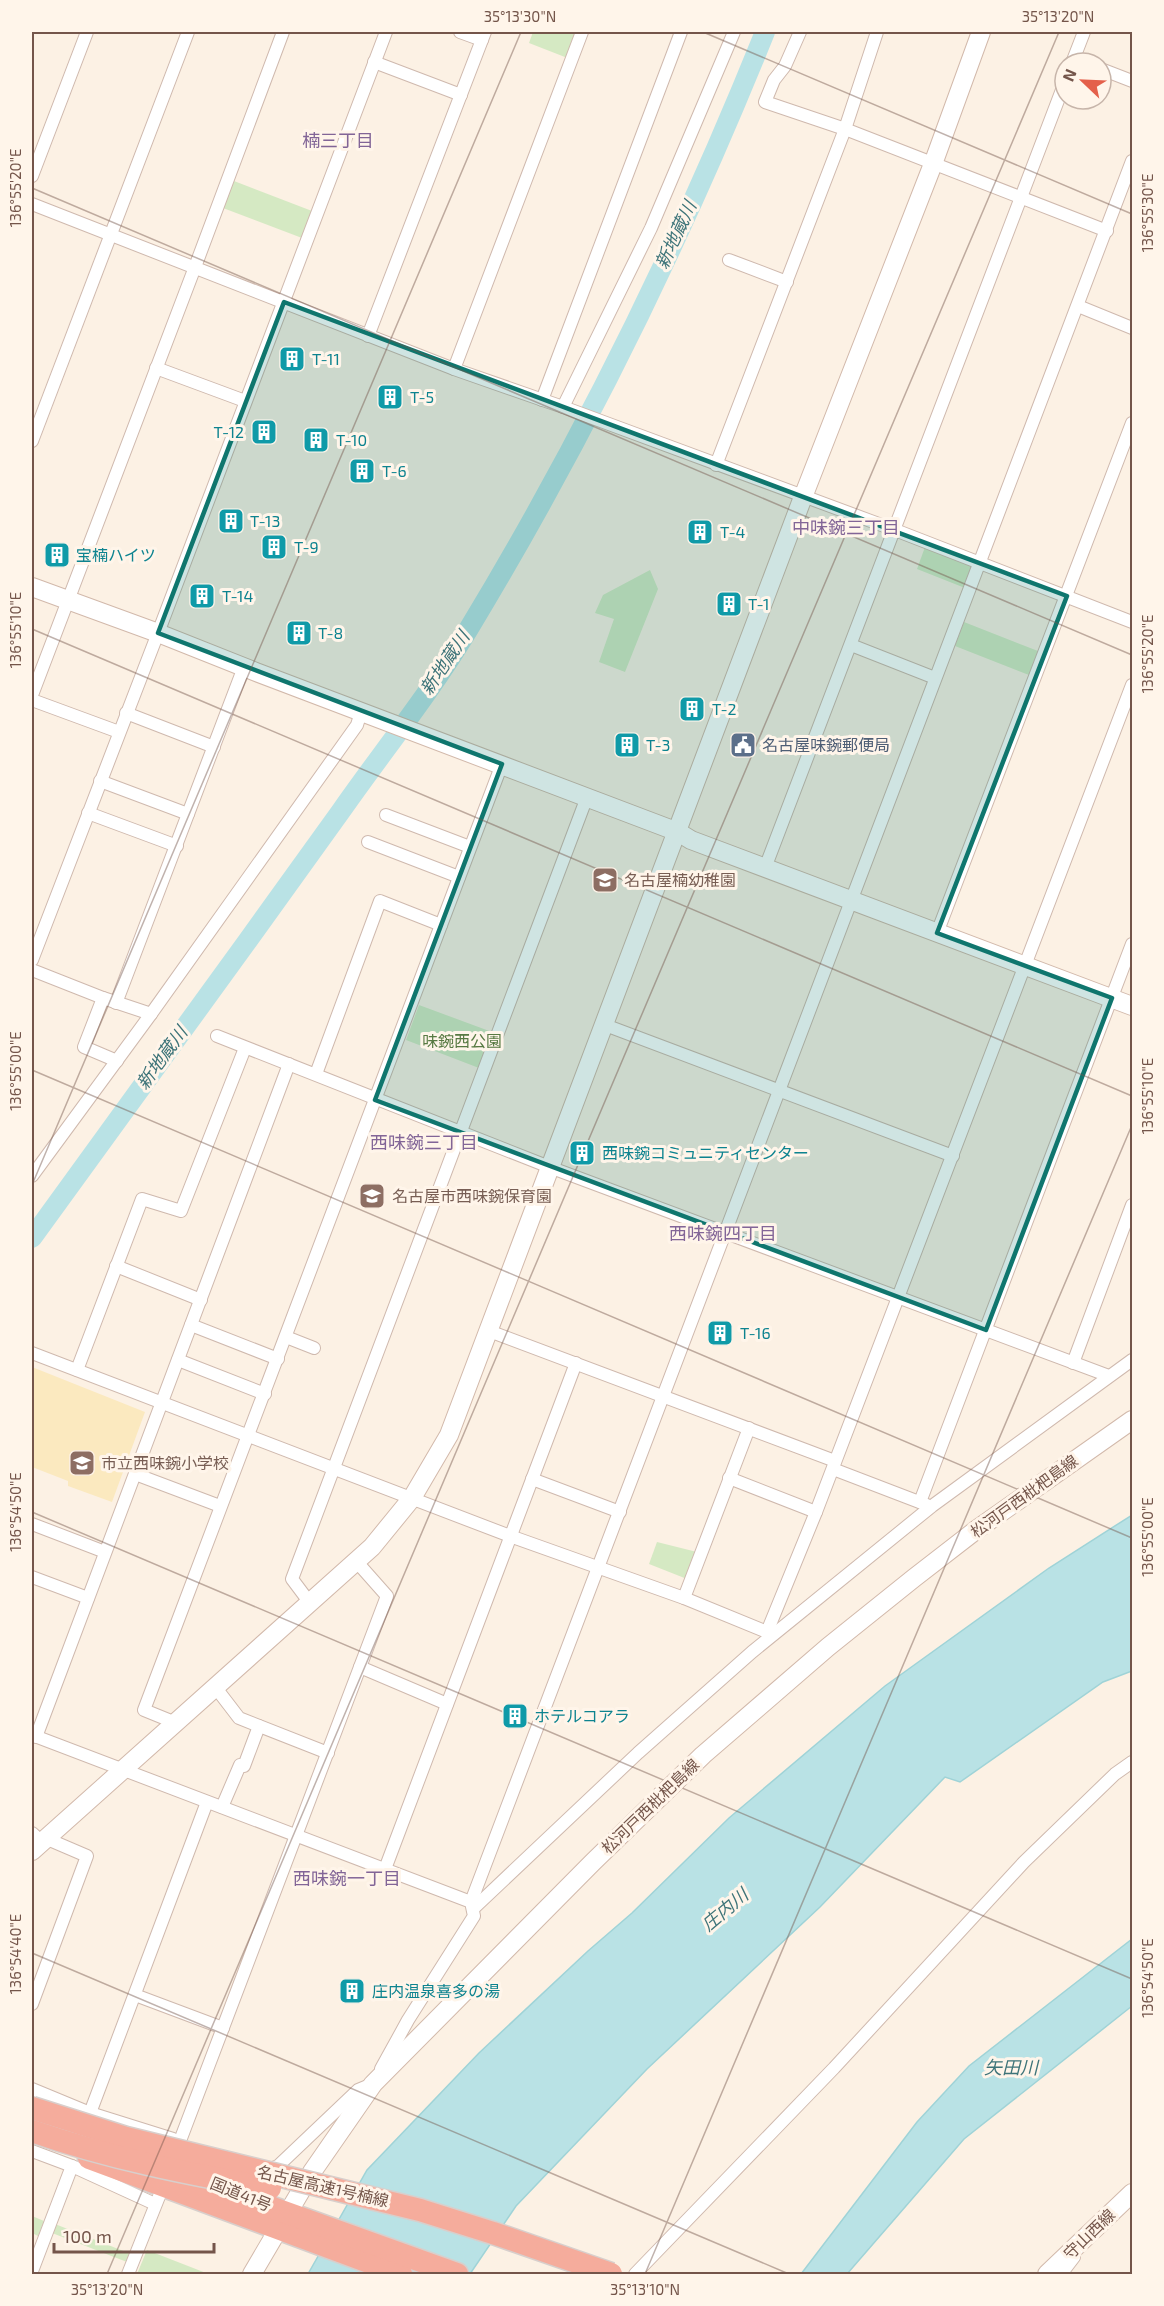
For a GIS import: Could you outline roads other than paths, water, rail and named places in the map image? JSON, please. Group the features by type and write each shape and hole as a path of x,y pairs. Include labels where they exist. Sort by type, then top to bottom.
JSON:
{"highway":[{"name":"国道41号","path":"32,2101 83,2121 292,2224 401,2274"},
{"name":"名古屋高速1号楠線","path":"32,2108 137,2141 420,2210 611,2274"},
{"path":"32,2117 105,2144 156,2159 177,2170"},
{"name":"名古屋高速1号楠線","path":"32,2131 102,2153 360,2207 488,2244 574,2274"},
{"name":"国道41号","path":"32,2137 292,2224 457,2274"}],"street":[{"path":"32,176 87,32"},
{"path":"32,441 188,32"},
{"path":"32,695 282,32"},
{"path":"32,960 386,32"},
{"path":"368,336 483,36 460,32"},
{"path":"454,369 582,32"},
{"path":"542,400 681,32"},
{"path":"563,407 651,228 734,32"},
{"path":"800,32 765,102 845,129 1107,231"},
{"path":"716,465 845,129 877,32"},
{"path":"37,1841 216,1688 356,1561 388,1529 412,1498 449,1435 678,832 808,499 981,32"},
{"path":"1080,51 1084,32"},
{"path":"374,62 461,95"},
{"path":"1113,74 1132,81"},
{"path":"765,868 1054,111"},
{"path":"356,1561 387,1596 174,2156 254,2183 269,2168 278,2166 358,2090 373,2084 408,2020 474,1916 473,1905 599,1567 1132,161"},
{"path":"32,204 454,369 895,530 1132,622"},
{"path":"729,260 787,282"},
{"path":"1078,306 1132,328"},
{"path":"156,368 245,401"},
{"path":"937,933 1132,423"},
{"path":"32,586 502,764 678,832 691,840 1132,1006"},
{"path":"851,645 935,678"},
{"path":"116,1003 244,667"},
{"path":"770,1633 1132,685"},
{"path":"32,700 119,732"},
{"path":"126,713 214,747"},
{"path":"32,1176 151,1014 357,725 369,715"},
{"path":"176,1723 144,1710 502,764"},
{"path":"100,782 188,814"},
{"path":"310,1603 292,1579 462,1132 586,797"},
{"path":"88,813 177,846"},
{"path":"386,815 470,847"},
{"path":"368,842 459,877"},
{"path":"316,1074 380,901 441,925"},
{"path":"926,1504 986,1330 1132,944"},
{"path":"32,970 116,1003 151,1014"},
{"path":"103,998 84,1047 117,1061"},
{"path":"605,1025 953,1156"},
{"path":"217,1036 552,1168 1108,1376"},
{"path":"77,1370 142,1199 181,1212 245,1047"},
{"path":"289,1064 162,1404 34,1736 385,1869 473,1905"},
{"path":"1073,1363 1132,1205"},
{"path":"116,1266 201,1300"},
{"path":"191,1325 278,1359"},
{"path":"489,1330 748,1428 926,1504"},
{"path":"286,1337 314,1348"},
{"path":"32,1353 510,1536 684,1598 770,1633"},
{"path":"178,1360 264,1394"},
{"path":"473,1905 770,1633 926,1504 1132,1360"},
{"path":"385,1869 576,1364"},
{"name":"松河戸西枇杷島線","path":"252,2274 292,2224 312,2172 373,2084 593,1862 712,1748 828,1647 1003,1510 1132,1420"},
{"path":"684,1598 748,1428"},
{"path":"135,1474 220,1506"},
{"path":"729,1478 816,1512"},
{"path":"532,1479 620,1512"},
{"path":"32,1524 105,1552"},
{"path":"32,1577 88,1598"},
{"path":"360,1667 447,1704"},
{"path":"216,1688 239,1718 328,1753"},
{"path":"222,1807 240,1765 244,1766 260,1726"},
{"path":"634,2274 834,2068 1024,1862 1115,1774 1132,1762"},
{"path":"90,2113 207,1802"},
{"path":"32,2004 87,1856 37,1841"},
{"path":"135,1995 223,2028"},
{"path":"32,2089 90,2113 180,2141"},
{"path":"32,2151 157,2199 128,2274"},
{"path":"32,2271 72,2166"},
{"name":"守山西線","path":"1047,2274 1132,2193"},
{"path":"1061,2274 1098,2225"}],"water":[{"name":"庄内川","path":"1132,1515 1132,1671 1103,1682 960,1782 945,1777 820,1907 647,2069 516,2206 470,2274 308,2274 367,2170 479,2053 632,1913 729,1818 885,1686 1049,1568"},
{"name":"矢田川","path":"1132,1939 1132,2006 964,2139 847,2274 801,2274 917,2122 969,2066"}],"waterway":[{"name":"新地蔵川","path":"32,1238 422,699 468,630 591,412 700,186 765,32"}],"place":[{"name":"T-11","path":"292,359"},
{"name":"T-5","path":"390,397"},
{"name":"T-12","path":"264,432"},
{"name":"T-10","path":"316,440"},
{"name":"T-6","path":"362,471"},
{"name":"T-13","path":"231,521"},
{"name":"T-4","path":"700,532"},
{"name":"T-9","path":"274,547"},
{"name":"宝楠ハイツ","path":"57,555"},
{"name":"T-14","path":"202,596"},
{"name":"T-1","path":"729,604"},
{"name":"T-8","path":"299,633"},
{"name":"T-2","path":"692,709"},
{"name":"T-3","path":"627,745"},
{"name":"名古屋味鋺郵便局","path":"743,745"},
{"name":"名古屋楠幼稚園","path":"605,880"},
{"name":"西味鋺コミュニティセンター","path":"582,1153"},
{"name":"名古屋市西味鋺保育園","path":"372,1196"},
{"name":"T-16","path":"720,1333"},
{"name":"市立西味鋺小学校","path":"82,1463"},
{"name":"ホテルコアラ","path":"515,1716"},
{"name":"庄内温泉喜多の湯","path":"352,1991"}],"district":[{"name":"楠三丁目","path":"338,141"},
{"name":"中味鋺三丁目","path":"846,528"},
{"name":"西味鋺三丁目","path":"424,1143"},
{"name":"西味鋺四丁目","path":"723,1234"},
{"name":"西味鋺一丁目","path":"347,1879"}],"park label":[{"name":"味鋺西公園","path":"462,1041"}]}
